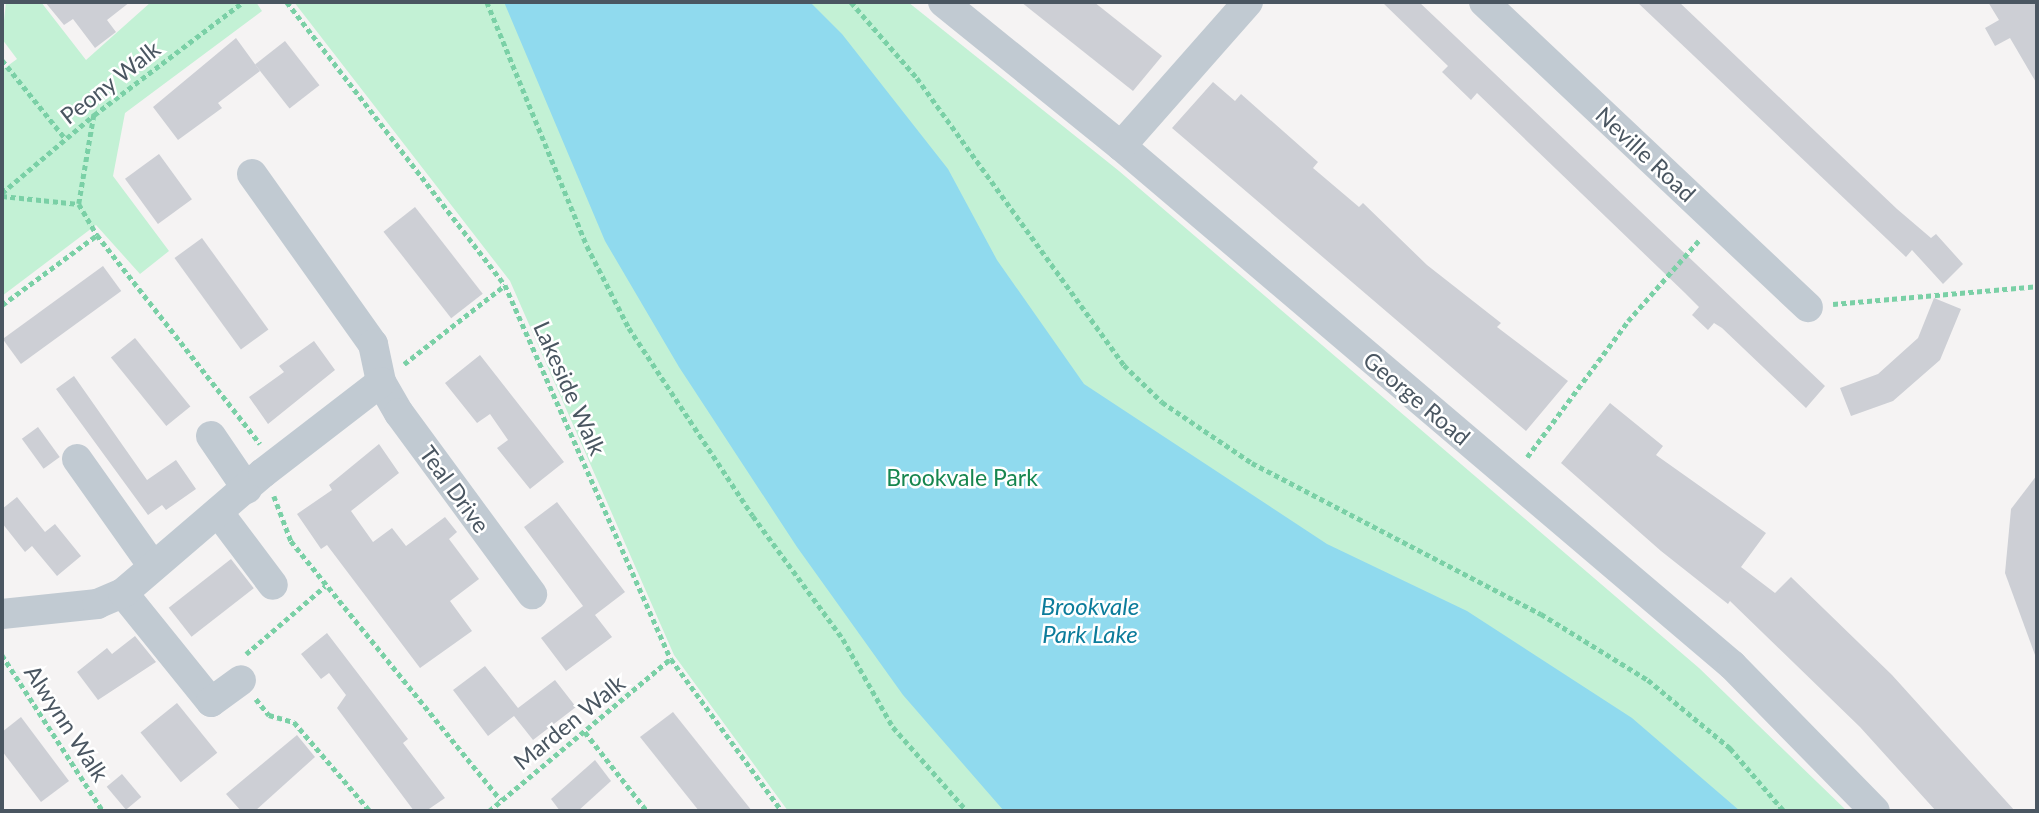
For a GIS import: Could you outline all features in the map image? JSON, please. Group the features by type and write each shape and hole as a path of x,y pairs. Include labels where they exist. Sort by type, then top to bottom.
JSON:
{"street":[{"name":"George Road","path":"943,2 1121,146 1732,665 1875,811"},
{"path":"1121,146 1248,2"},
{"name":"Neville Road","path":"1483,2 1808,307"},
{"name":"Teal Drive","path":"252,174 373,344 381,382 532,594"},
{"path":"2,614 97,604 123,593 152,565 381,382"},
{"path":"211,436 247,489"},
{"path":"77,458 152,565"},
{"path":"218,512 273,585"},
{"path":"123,593 211,702 242,680"}],"path":[{"name":"Peony Walk","path":"2,195 65,139 243,2"},
{"name":"Lakeside Walk","path":"287,2 505,285 671,659 782,811"},
{"path":"487,2 587,246 629,328 753,516 843,639 893,727 967,811"},
{"path":"851,2 917,78 1124,365 1163,402 1252,464 1541,614 1636,673 1730,748 1784,811"},
{"path":"2,60 65,139"},
{"path":"2,195 79,204"},
{"path":"1512,477 1628,321 1716,221"},
{"path":"2,305 97,235"},
{"path":"381,382 505,285"},
{"path":"1808,307 2037,286"},
{"path":"325,586 231,667 270,715 293,722 370,811"},
{"name":"Alwynn Walk","path":"2,654 103,811"},
{"name":"Marden Walk","path":"489,811 671,659"},
{"path":"585,732 647,811"}],"green space":[{"path":"6,2 41,2 86,60 151,2 256,2 262,11 125,113 113,176 169,251 140,274 96,225 2,296 2,70 17,59 2,39"},
{"name":"Brookvale Park","path":"294,2 908,2 1119,171 1699,668 1847,811 788,811 674,655 510,281"}],"water":[{"name":"Brookvale Park Lake","path":"504,2 810,2 842,34 948,169 997,260 1084,384 1327,544 1467,611 1632,718 1740,811 1004,811 903,695 797,547 679,367 605,241"}],"building":[{"path":"45,2 130,2 107,20 116,32 95,48 73,19 64,25"},
{"path":"1021,2 1094,2 1162,56 1133,91"},
{"path":"1382,2 1419,2 1825,386 1806,408 1722,328 1714,323 1708,330 1692,315 1699,307 1477,93 1471,100 1442,72 1448,66"},
{"path":"1637,2 1679,2 1897,209 1931,238 1936,234 1963,264 1943,284 1912,250 1906,257"},
{"path":"1988,2 2037,2 2037,84 2010,38 1995,46 1985,28 1999,20"},
{"path":"236,38 260,71 218,103 222,108 178,140 153,107"},
{"path":"285,41 319,85 290,109 255,64"},
{"path":"1213,82 1235,101 1241,94 1318,162 1313,168 1359,207 1363,203 1427,265 1501,323 1497,327 1568,381 1526,431 1172,128"},
{"path":"159,154 192,199 158,224 125,179"},
{"path":"415,207 483,294 451,318 383,232"},
{"path":"202,238 268,329 241,349 174,258"},
{"path":"103,266 121,291 21,364 3,339"},
{"path":"1934,298 1961,309 1940,360 1893,401 1851,416 1840,388 1878,374 1918,338"},
{"path":"135,338 190,406 166,426 111,358"},
{"path":"314,341 335,370 268,424 249,397 284,372 279,366"},
{"path":"480,355 564,462 530,489 497,448 508,440 490,414 477,423 445,383"},
{"path":"74,376 147,480 176,460 196,489 166,510 162,505 148,515 56,389"},
{"path":"1610,403 1663,446 1656,455 1766,533 1741,567 1775,593 1791,577 1892,675 2015,811 1936,811 1860,727 1730,601 1728,604 1661,551 1561,463"},
{"path":"38,427 60,457 44,469 22,439"},
{"path":"379,444 399,473 351,511 373,542 392,528 406,546 445,517 457,532 449,539 479,579 450,601 472,631 420,668 327,545 321,549 297,514 332,490 329,485"},
{"path":"2037,475 2035,655 2005,573 2011,509"},
{"path":"17,497 45,532 55,524 81,556 57,576 32,546 25,552 2,523 2,509"},
{"path":"557,502 625,592 595,615 612,637 566,671 541,638 583,606 524,527"},
{"path":"231,559 254,588 192,637 169,608"},
{"path":"327,633 408,739 403,743 445,798 426,811 414,811 337,708 346,695 329,673 321,679 301,654"},
{"path":"135,636 156,662 98,700 77,672 107,648 112,654"},
{"path":"485,666 518,708 555,680 576,707 533,740 514,716 488,736 453,690"},
{"path":"177,703 217,753 181,782 140,733"},
{"path":"673,712 752,811 699,811 640,737"},
{"path":"21,717 69,781 41,802 2,751 2,732"},
{"path":"297,735 315,757 255,811 241,811 226,794"},
{"path":"595,760 611,781 578,811 560,811 551,799"},
{"path":"122,774 141,797 126,810 107,787"}]}
